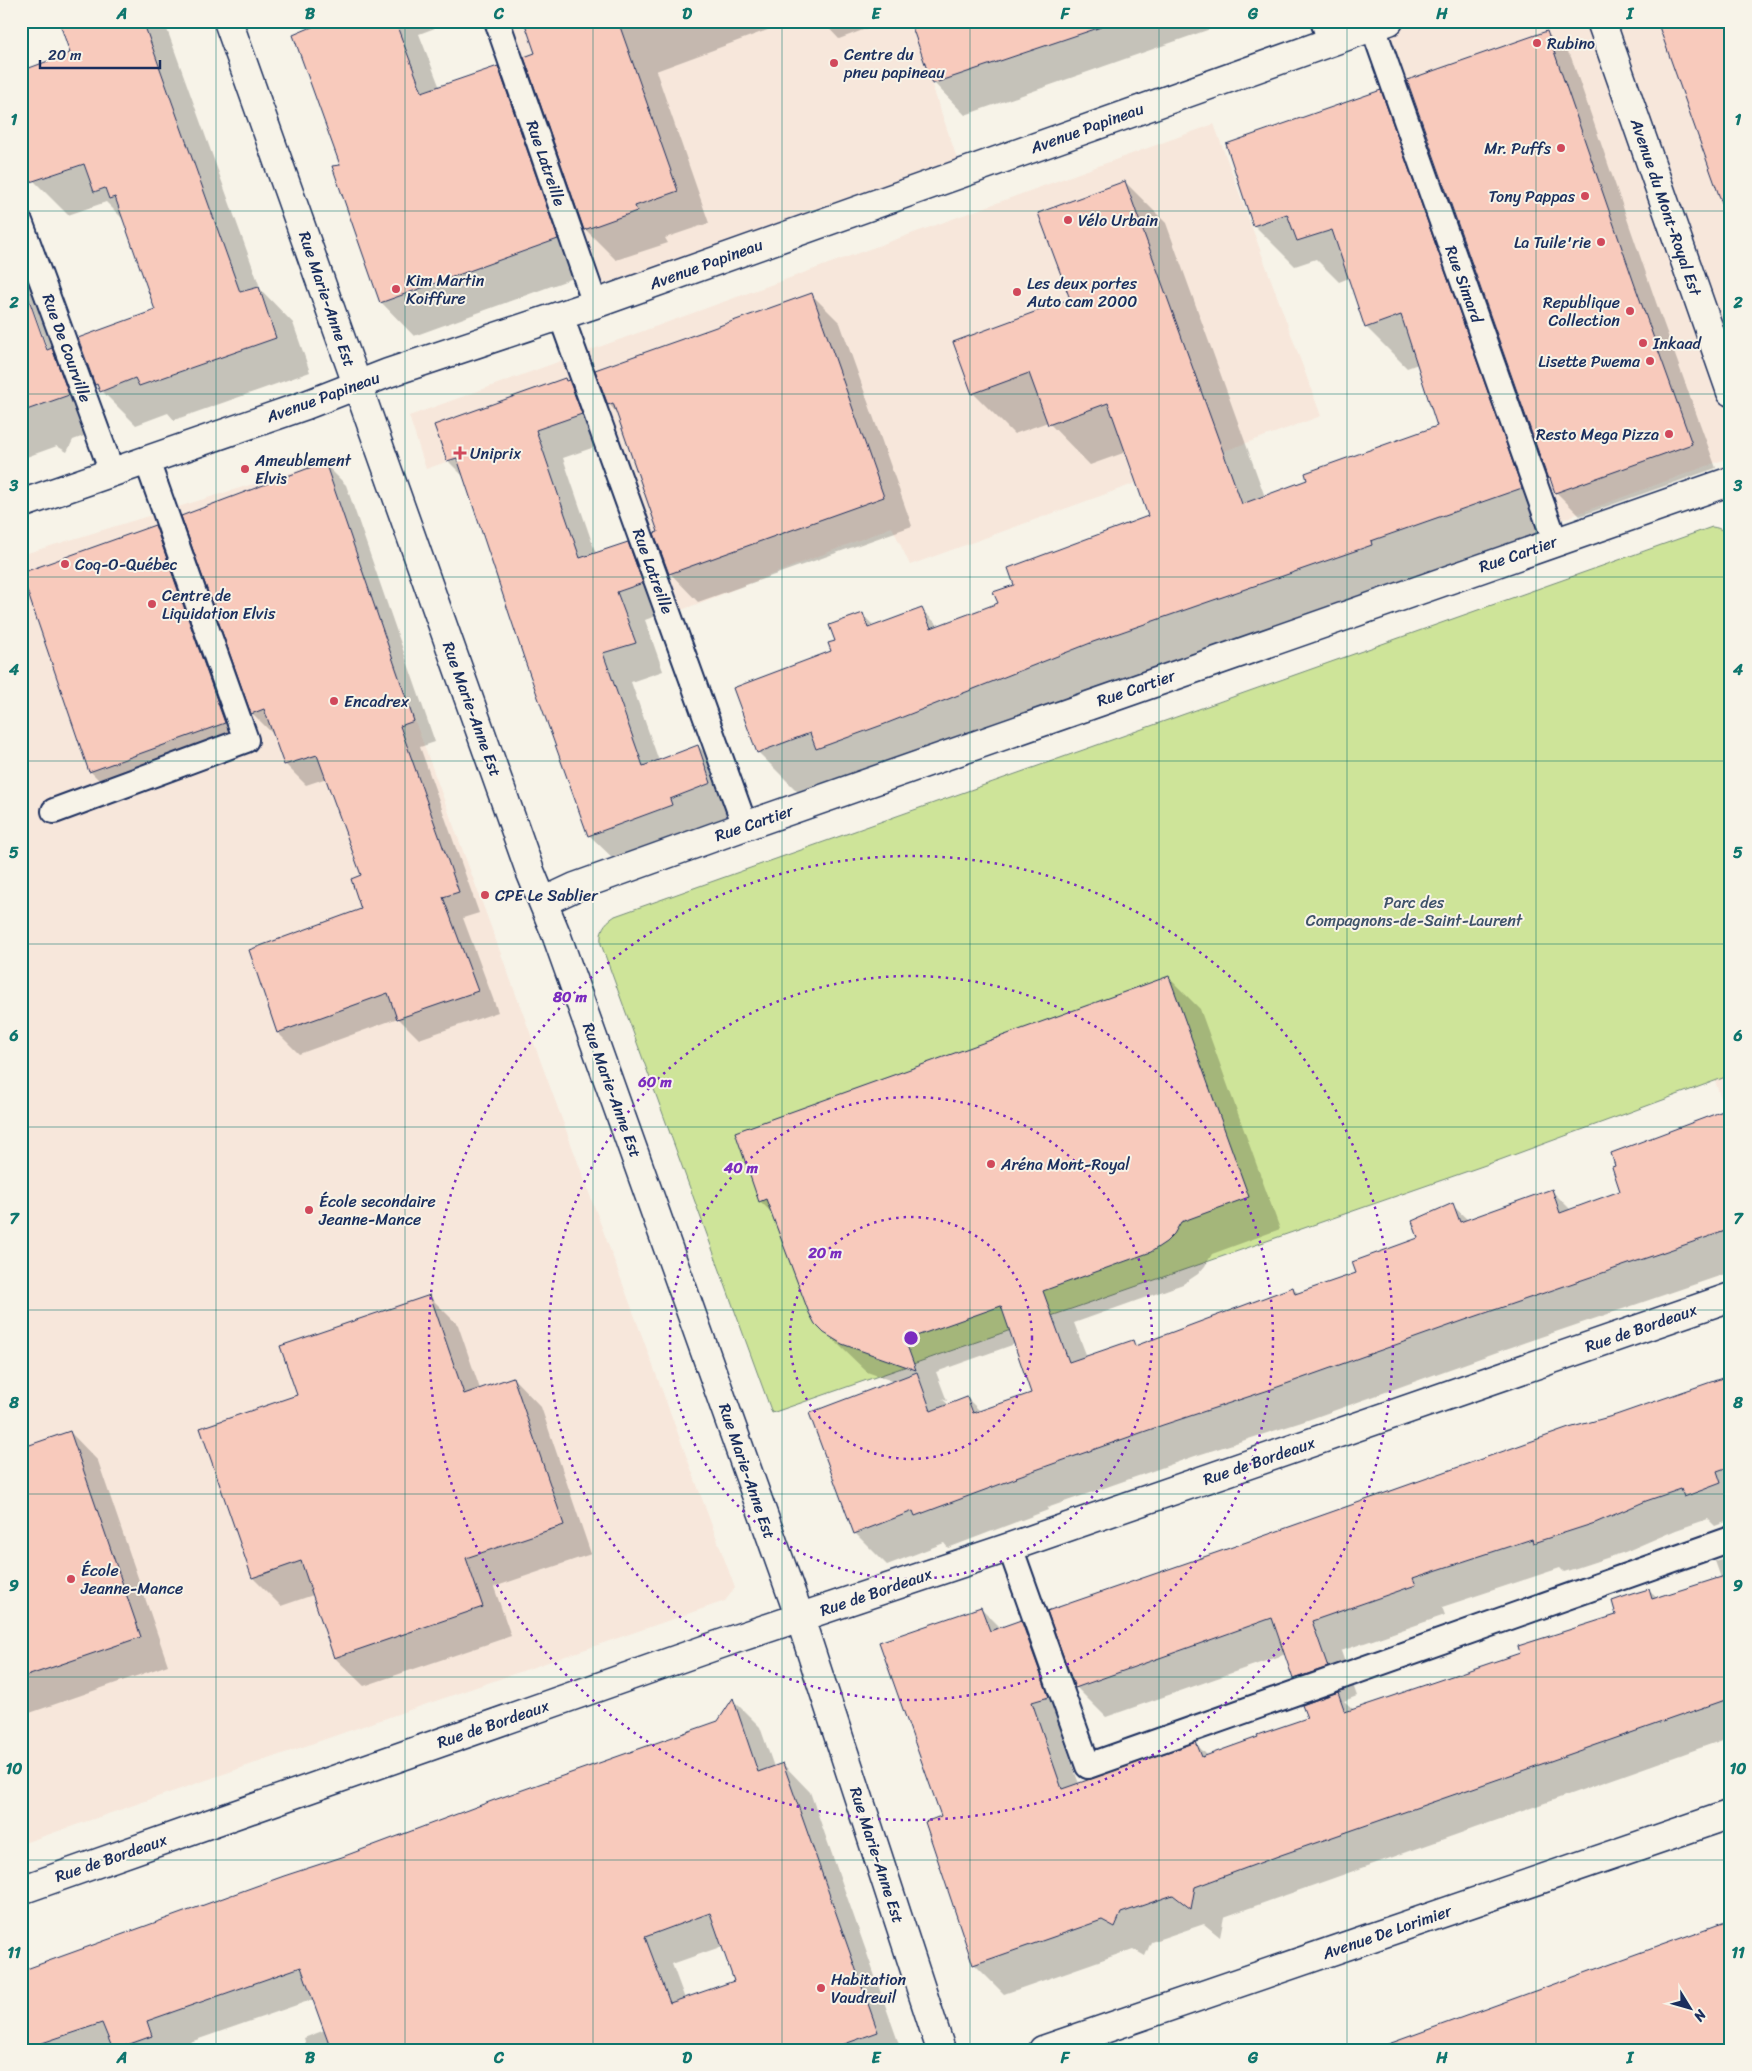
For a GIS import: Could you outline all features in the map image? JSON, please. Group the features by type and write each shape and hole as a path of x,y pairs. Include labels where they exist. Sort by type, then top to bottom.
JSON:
{"street":[{"name":"Rue Marie-Anne Est","path":"228,21 520,844 563,952 800,1618 941,2050"},
{"name":"Avenue du Mont-Royal Est","path":"1601,21 1731,392"},
{"name":"Avenue Papineau","path":"21,504 147,461 357,385 596,304 1327,31 1381,24"},
{"name":"Rue Cartier","path":"543,902 575,887 745,826 1731,481"},
{"name":"Rue de Bordeaux","path":"21,1890 800,1618 1731,1297"},
{"name":"Avenue De Lorimier","path":"1043,2050 1731,1814"}],"lane":[{"name":"Rue Latreille","path":"497,21 596,304"},
{"name":"Rue Simard","path":"1381,24 1555,541"},
{"name":"Rue De Courville","path":"21,224 112,472"},
{"name":"Rue Latreille","path":"561,316 745,826"},
{"path":"54,811 246,740 147,461"},
{"path":"1010,1547 1088,1766 1731,1539"}],"shaded area":[{"path":"497,21 910,21 961,170 595,304"},
{"path":"1363,21 1731,21 1731,457 1545,526"},
{"path":"1214,124 1321,416 910,565 892,527 664,617 589,412 426,469 409,416"},
{"name":"École secondaire Jeanne-Mance","path":"325,462 415,721 735,1588 725,1601 21,1844 21,555"},
{"path":"1731,1075 1731,1128 1715,1081"}],"green space":[{"name":"Parc des Compagnons-de-Saint-Laurent","path":"1712,527 1723,531 1731,541 1731,1075 1497,1161 772,1413 601,944 602,931 608,922 615,916"}],"building":[{"path":"59,21 143,21 240,292 259,287 276,338 139,386 135,378 100,392 97,384 95,385 78,338 155,310 115,197 109,199 105,188 94,192 84,164 21,185 21,71 70,53"},
{"path":"326,21 395,21 422,92 498,66 558,239 380,303 332,166 340,165 293,35"},
{"path":"524,21 618,21 678,191 635,206 637,211 584,230 524,57 535,53"},
{"path":"910,21 1100,21 1101,27 932,84"},
{"path":"1657,21 1731,21 1731,214 1726,215"},
{"path":"1547,31 1692,444 1555,493 1550,478 1548,479 1407,80"},
{"path":"1381,90 1522,488 1371,541 1372,545 1093,642 885,724 816,749 810,733 757,753 733,688 831,651 828,643 835,641 829,625 863,613 868,628 922,608 931,628 998,603 993,592 1014,585 1008,568 1148,516 1108,403 1048,425 1029,373 972,394 953,342 1070,299 1038,213 1125,181 1242,504 1307,480 1305,473 1437,426 1401,315 1365,328 1332,230 1297,241 1287,214 1253,226 1226,144"},
{"path":"26,291 47,350 52,348 69,395 21,412 21,292"},
{"path":"812,293 884,497 669,574 654,533 658,532 613,403 608,405 595,370"},
{"path":"565,378 566,381 569,380 582,414 536,430 580,558 628,542 643,583 617,592 636,643 603,653 643,766 698,745 711,783 670,799 672,805 588,836 526,664 457,458 447,461 434,425"},
{"path":"325,462 414,721 400,726 459,892 443,897 478,991 397,1019 388,993 277,1033 249,950 361,909 351,879 361,875 317,755 284,765 264,709 251,714 181,516"},
{"path":"155,525 225,723 89,772 21,573"},
{"path":"1169,976 1249,1197 1181,1222 1174,1234 1166,1242 1151,1252 1043,1291 1069,1362 1133,1340 1135,1346 1293,1287 1295,1294 1356,1273 1352,1262 1418,1238 1412,1221 1453,1203 1460,1222 1552,1189 1560,1213 1620,1191 1612,1167 1615,1166 1611,1153 1731,1108 1731,1229 1468,1319 1272,1389 1163,1425 1016,1477 915,1516 913,1511 854,1534 809,1413 917,1372 931,1411 967,1397 973,1413 1031,1393 1001,1306 905,1340 916,1370 842,1344 824,1333 815,1324 809,1313 766,1199 759,1202 735,1132"},
{"path":"430,1295 464,1394 513,1377 564,1525 466,1558 483,1607 334,1658 301,1561 252,1578 200,1428 297,1395 280,1346"},
{"path":"1731,1375 1731,1466 1717,1471 1721,1483 1684,1497 1681,1489 1646,1501 1595,1523 1533,1543 1532,1539 1413,1578 1416,1585 1312,1621 1328,1667 1293,1679 1272,1618 1075,1688 1047,1611 1569,1428 1616,1415"},
{"name":"École Jeanne-Mance","path":"70,1431 141,1637 21,1678 21,1448"},
{"path":"1731,1574 1731,1698 1281,1855 1195,1887 1191,1909 1173,1895 1121,1913 1115,1927 1102,1920 973,1965 925,1822 941,1816 879,1642 981,1607 990,1631 1021,1620 1049,1697 1032,1702 1062,1789 1196,1742 1202,1757 1307,1718 1302,1705 1338,1692 1345,1712 1520,1653 1518,1646 1616,1615 1612,1601 1649,1589 1652,1599"},
{"path":"733,1698 758,1772 783,1763 878,2032 828,2050 331,2050 301,1967 147,2021 152,2036 113,2050 102,2023 21,2050 21,1971 718,1721","holes":["710,1913 734,1981 670,2003 645,1937"]},
{"path":"1731,1920 1731,2050 1384,2050 1383,2046"}],"place":[{"name":"Rubino","path":"1537,43"},
{"name":"Centre du pneu papineau","path":"834,63"},
{"name":"Mr. Puffs","path":"1561,148"},
{"name":"Tony Pappas","path":"1585,196"},
{"name":"Vélo Urbain","path":"1068,220"},
{"name":"La Tuile'rie","path":"1601,242"},
{"name":"Kim Martin Koiffure","path":"396,289"},
{"name":"Les deux portes Auto cam 2000","path":"1017,292"},
{"name":"Republique Collection","path":"1630,311"},
{"name":"Inkaad","path":"1643,343"},
{"name":"Lisette Pwema","path":"1650,361"},
{"name":"Resto Mega Pizza","path":"1669,434"},
{"name":"Uniprix","path":"460,453"},
{"name":"Ameublement Elvis","path":"245,469"},
{"name":"Coq-O-Québec","path":"65,564"},
{"name":"Centre de Liquidation Elvis","path":"152,604"},
{"name":"Encadrex","path":"334,701"},
{"name":"CPE Le Sablier","path":"485,895"},
{"name":"Aréna Mont-Royal","path":"991,1164"},
{"name":"École secondaire Jeanne-Mance","path":"309,1210"},
{"name":"École Jeanne-Mance","path":"71,1579"},
{"name":"Habitation Vaudreuil","path":"821,1988"}]}
